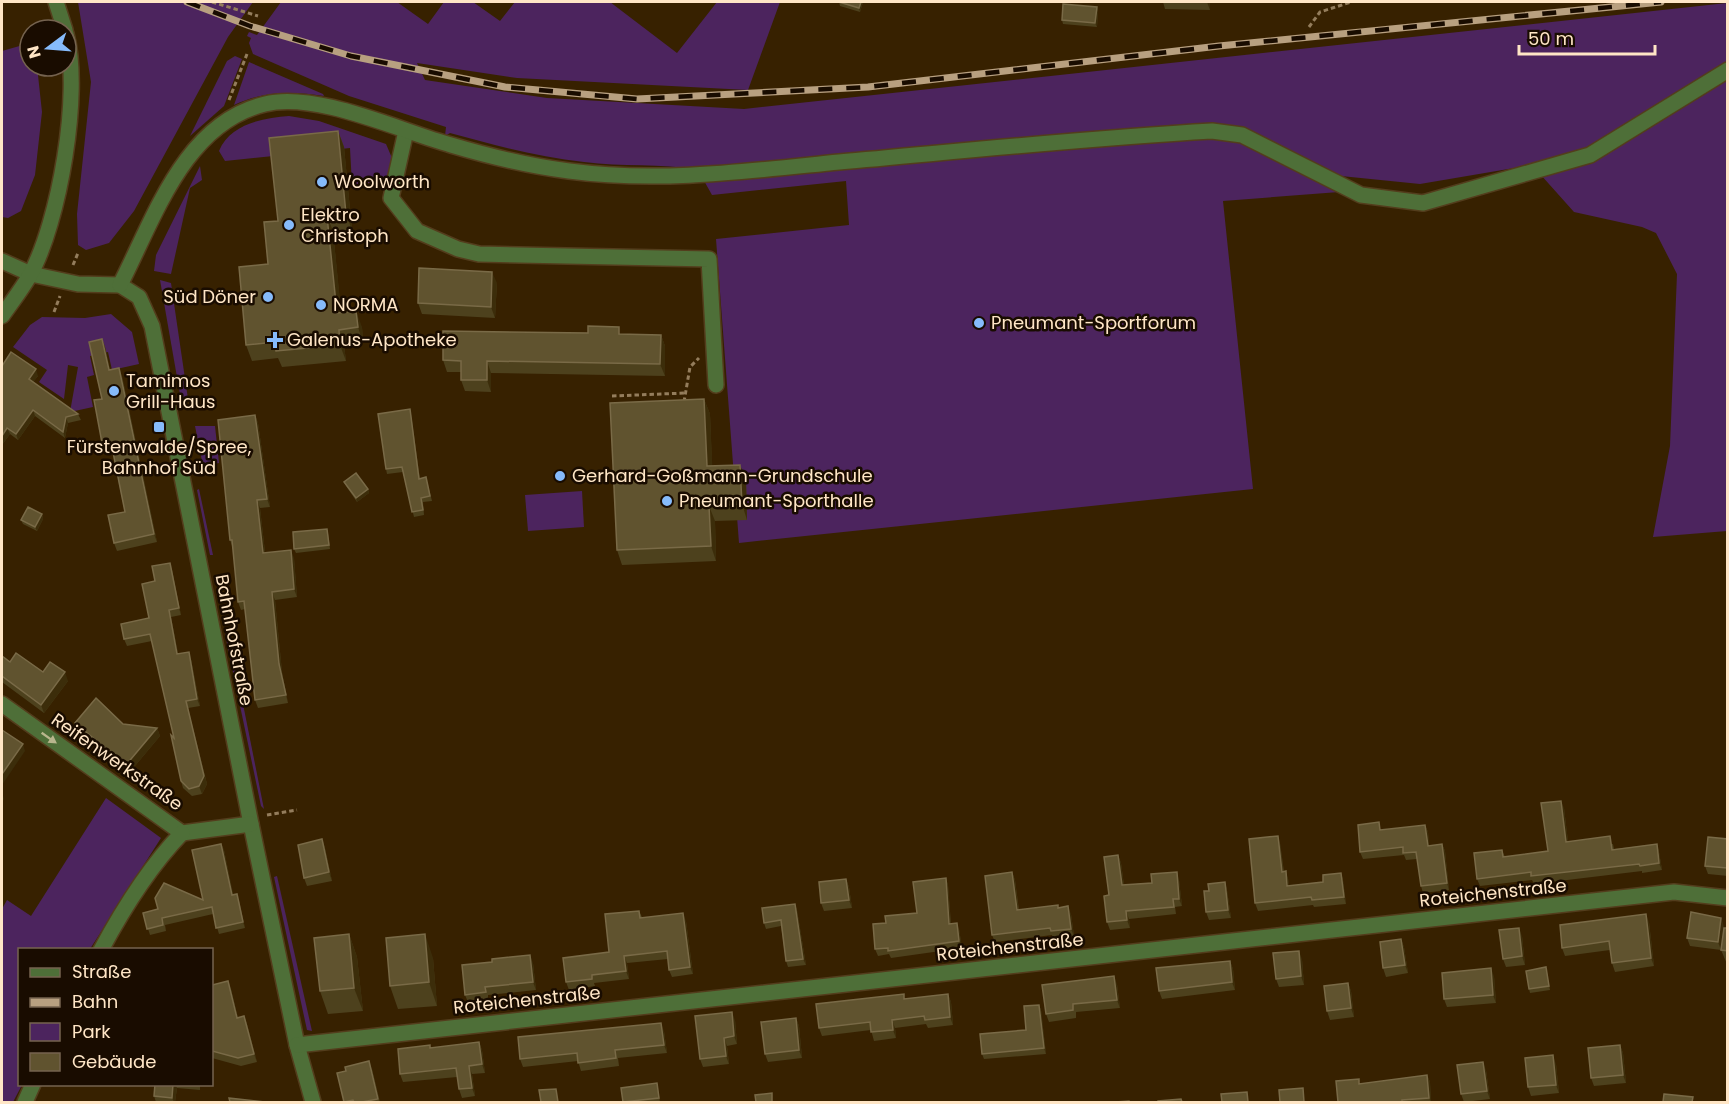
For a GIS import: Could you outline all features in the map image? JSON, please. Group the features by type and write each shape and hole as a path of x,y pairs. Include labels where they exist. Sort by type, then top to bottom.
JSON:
{"street":[{"path":"2,261 31,274 78,284 120,285 176,177 204,138 239,112 267,103 299,100 454,146 569,171 688,177 1212,131 1242,135 1361,195 1423,203 1590,155 1728,70"},
{"path":"2,316 31,274 56,203 70,120 71,78"},
{"path":"406,131 391,198 417,231 458,249 479,254 709,260 716,385"},
{"name":"Bahnhofstraße","path":"120,285 140,297 152,326 297,1046 313,1102"},
{"name":"Reifenwerkstraße","path":"2,704 182,832 251,824"},
{"path":"102,948 114,926 182,832"},
{"name":"Roteichenstraße","path":"297,1046 1674,892 1728,898"},
{"path":"25,1102 32,1086"}],"path":[{"path":"212,2 258,15"},
{"path":"1309,27 1320,12 1351,2"},
{"path":"227,105 247,54"},
{"path":"684,404 690,367 714,343"},
{"path":"612,396 686,393"},
{"path":"251,824 268,814 297,810"}],"green space":[{"path":"78,2 253,2 228,37 134,211 109,243 86,250 78,245 77,214 91,82"},
{"path":"281,2 397,2 428,24 444,2 473,2 500,21 515,2 610,2 677,53 717,2 780,2 748,90 517,78 417,63 425,80 547,98 744,109 1727,3 1727,531 1653,537 1670,446 1677,274 1656,233 1642,227 1574,212 1532,165 1420,184 1331,175 1339,192 1223,201 1253,489 739,543 716,239 849,225 846,181 712,195 698,170 670,166 567,160 450,133 445,136 446,127 349,96 253,54 249,43 251,38 247,36 249,32 257,35"},
{"path":"18,46 18,78 38,78 42,112 35,175 21,211 8,218 2,217 2,51"},
{"path":"235,56 242,59 224,106 190,136 227,61"},
{"path":"249,62 324,96 278,93 245,100 234,105"},
{"path":"289,116 319,121 386,144 392,158 387,181 352,185 350,148 225,161 219,151 231,134 248,124"},
{"path":"200,166 202,180 190,188 171,274 154,271 156,255"},
{"path":"160,280 171,283 188,399 181,400"},
{"path":"111,314 132,332 139,364 112,370 108,352 90,356 94,375 87,377 93,407 70,412 78,367 68,365 64,399 39,382 47,370 13,347 30,325 42,317 85,318"},
{"path":"195,426 215,426 219,463 203,466"},
{"path":"199,489 213,555 210,555 197,490"},
{"path":"582,491 584,527 528,531 525,495"},
{"path":"225,634 229,634 264,809 261,806"},
{"path":"106,798 161,838 91,948 18,948 18,1086 21,1086 13,1102 2,1102 2,909 7,900 31,916"},
{"path":"277,876 312,1031 307,1030 274,877"}],"building":[{"path":"839,2 861,2 859,8"},
{"path":"1063,4 1097,7 1095,23 1062,20"},
{"path":"338,131 346,214 327,216 337,313 356,311 358,327 339,330 340,345 276,351 275,342 246,345 239,267 268,264 264,222 278,221 269,138"},
{"path":"419,268 492,272 491,307 418,303"},
{"path":"588,326 619,327 619,334 661,335 660,364 487,361 487,380 461,380 461,361 443,360 443,331 588,333"},
{"path":"102,339 109,370 119,368 154,534 114,543 108,515 125,512 111,442 102,443 94,400 102,399 89,342"},
{"path":"11,352 36,369 29,379 78,414 66,417 63,432 33,410 16,434 7,428 2,436 2,366"},
{"name":"Pneumant-Sporthalle","path":"704,399 707,466 740,465 742,504 709,506 711,546 617,550 610,403"},
{"path":"410,409 419,479 426,477 430,496 421,498 423,510 412,512 402,467 386,469 378,414"},
{"path":"255,415 267,499 257,500 263,553 291,550 294,589 272,592 279,664 286,695 255,700 244,601 238,602 218,420"},
{"path":"356,473 368,489 356,498 344,482"},
{"path":"28,507 42,514 35,527 21,520"},
{"path":"327,529 329,545 294,549 293,532"},
{"path":"170,563 179,608 169,610 177,654 189,652 197,699 186,701 204,776 199,786 189,789 181,781 171,735 174,738 150,634 124,639 121,624 149,618 142,584 155,581 152,566"},
{"path":"16,653 43,672 50,662 65,672 41,705 2,676 2,656 10,662"},
{"path":"96,698 123,724 157,728 126,765 75,723"},
{"path":"2,730 23,744 2,774"},
{"path":"1561,801 1566,842 1610,836 1612,850 1657,844 1659,863 1531,876 1531,872 1477,879 1474,853 1502,850 1503,857 1548,851 1541,803"},
{"path":"1379,822 1380,830 1425,825 1428,846 1442,844 1447,883 1421,886 1416,852 1403,853 1403,847 1360,852 1358,825"},
{"path":"1278,836 1282,872 1286,871 1287,886 1323,882 1323,875 1341,873 1344,897 1312,900 1311,897 1255,903 1249,839"},
{"path":"1708,837 1728,839 1727,868 1705,866"},
{"path":"322,839 329,872 304,878 298,845"},
{"path":"221,844 232,895 237,894 243,922 216,928 212,907 162,918 163,925 147,929 143,913 158,909 155,898 164,883 203,900 192,850"},
{"path":"1118,855 1122,885 1152,883 1151,874 1177,872 1179,899 1173,899 1174,907 1126,911 1127,920 1107,922 1104,896 1109,895 1104,857"},
{"path":"1012,872 1017,910 1068,906 1071,929 1051,931 1050,928 992,935 985,876"},
{"path":"946,878 949,924 957,923 959,941 888,951 888,948 875,949 873,924 886,923 885,916 917,913 913,882"},
{"path":"846,879 849,900 821,903 819,882"},
{"path":"1225,882 1228,910 1206,912 1204,891 1209,891 1208,884"},
{"path":"795,904 803,959 786,961 781,920 764,923 762,908"},
{"path":"639,911 640,918 683,913 690,967 669,970 667,951 624,956 626,971 592,975 592,979 566,982 563,958 609,952 605,914"},
{"path":"1691,912 1721,918 1718,942 1687,938"},
{"path":"1646,914 1651,958 1612,963 1609,941 1562,948 1560,925"},
{"path":"1519,928 1522,956 1503,959 1499,930"},
{"path":"1724,928 1728,928 1728,951 1721,950"},
{"path":"349,934 354,988 320,991 314,938"},
{"path":"425,934 429,982 390,986 386,938"},
{"path":"1401,939 1405,965 1383,968 1380,942"},
{"path":"1299,951 1301,976 1276,979 1273,953"},
{"path":"530,955 533,982 485,987 486,992 465,995 462,965"},
{"path":"1230,961 1232,982 1159,991 1156,968"},
{"path":"1546,967 1549,986 1529,989 1526,971"},
{"path":"1491,968 1493,995 1444,999 1442,973"},
{"path":"1114,976 1117,1000 1073,1004 1073,1010 1046,1014 1042,985"},
{"path":"228,981 237,1018 244,1016 254,1054 238,1058 213,1051 213,985"},
{"path":"1348,983 1351,1008 1327,1011 1324,986"},
{"path":"904,994 904,999 948,994 950,1017 925,1020 924,1016 892,1020 893,1030 871,1032 870,1022 819,1028 816,1004"},
{"path":"1039,1005 1044,1048 982,1054 980,1034 1026,1030 1024,1006"},
{"path":"732,1012 734,1036 724,1038 726,1056 700,1059 695,1016"},
{"path":"796,1018 799,1050 765,1054 761,1022"},
{"path":"661,1023 664,1045 615,1050 616,1058 578,1063 577,1053 520,1059 518,1037"},
{"path":"479,1042 482,1064 469,1066 472,1088 459,1089 456,1068 400,1074 398,1049"},
{"path":"1620,1045 1623,1075 1591,1078 1588,1048"},
{"path":"1553,1055 1556,1085 1528,1087 1525,1058"},
{"path":"369,1061 378,1099 344,1102 337,1073 346,1071 345,1067"},
{"path":"1483,1062 1487,1091 1461,1094 1457,1065"},
{"path":"1427,1075 1429,1098 1402,1100 1402,1102 1338,1102 1336,1081 1359,1079 1359,1084"},
{"path":"657,1083 659,1098 623,1102 621,1088"},
{"path":"155,1086 173,1086 172,1098 154,1096"},
{"path":"1303,1088 1304,1102 1280,1102 1279,1090"},
{"path":"556,1089 558,1102 541,1102 539,1090"},
{"path":"1247,1092 1248,1102 1222,1102 1221,1094"},
{"path":"772,1093 772,1102 756,1102 755,1095"},
{"path":"1664,1094 1693,1097 1692,1102 1663,1102"},
{"path":"229,1098 265,1102 230,1102"},
{"path":"1181,1099 1182,1102 1158,1102 1158,1101"}],"railway":[{"path":"187,2 250,26 351,56 505,87 637,99 868,87 1219,46 1661,2"}],"place":[{"name":"Woolworth","path":"322,182"},
{"name":"Elektro Christoph","path":"289,225"},
{"name":"Süd Döner","path":"268,297"},
{"name":"NORMA","path":"321,305"},
{"name":"Pneumant-Sportforum","path":"979,323"},
{"name":"Galenus-Apotheke","path":"275,340"},
{"name":"Tamimos Grill-Haus","path":"114,391"},
{"name":"Fürstenwalde/Spree, Bahnhof Süd","path":"159,427"},
{"name":"Gerhard-Goßmann-Grundschule","path":"560,476"},
{"name":"Pneumant-Sporthalle","path":"667,501"}]}
